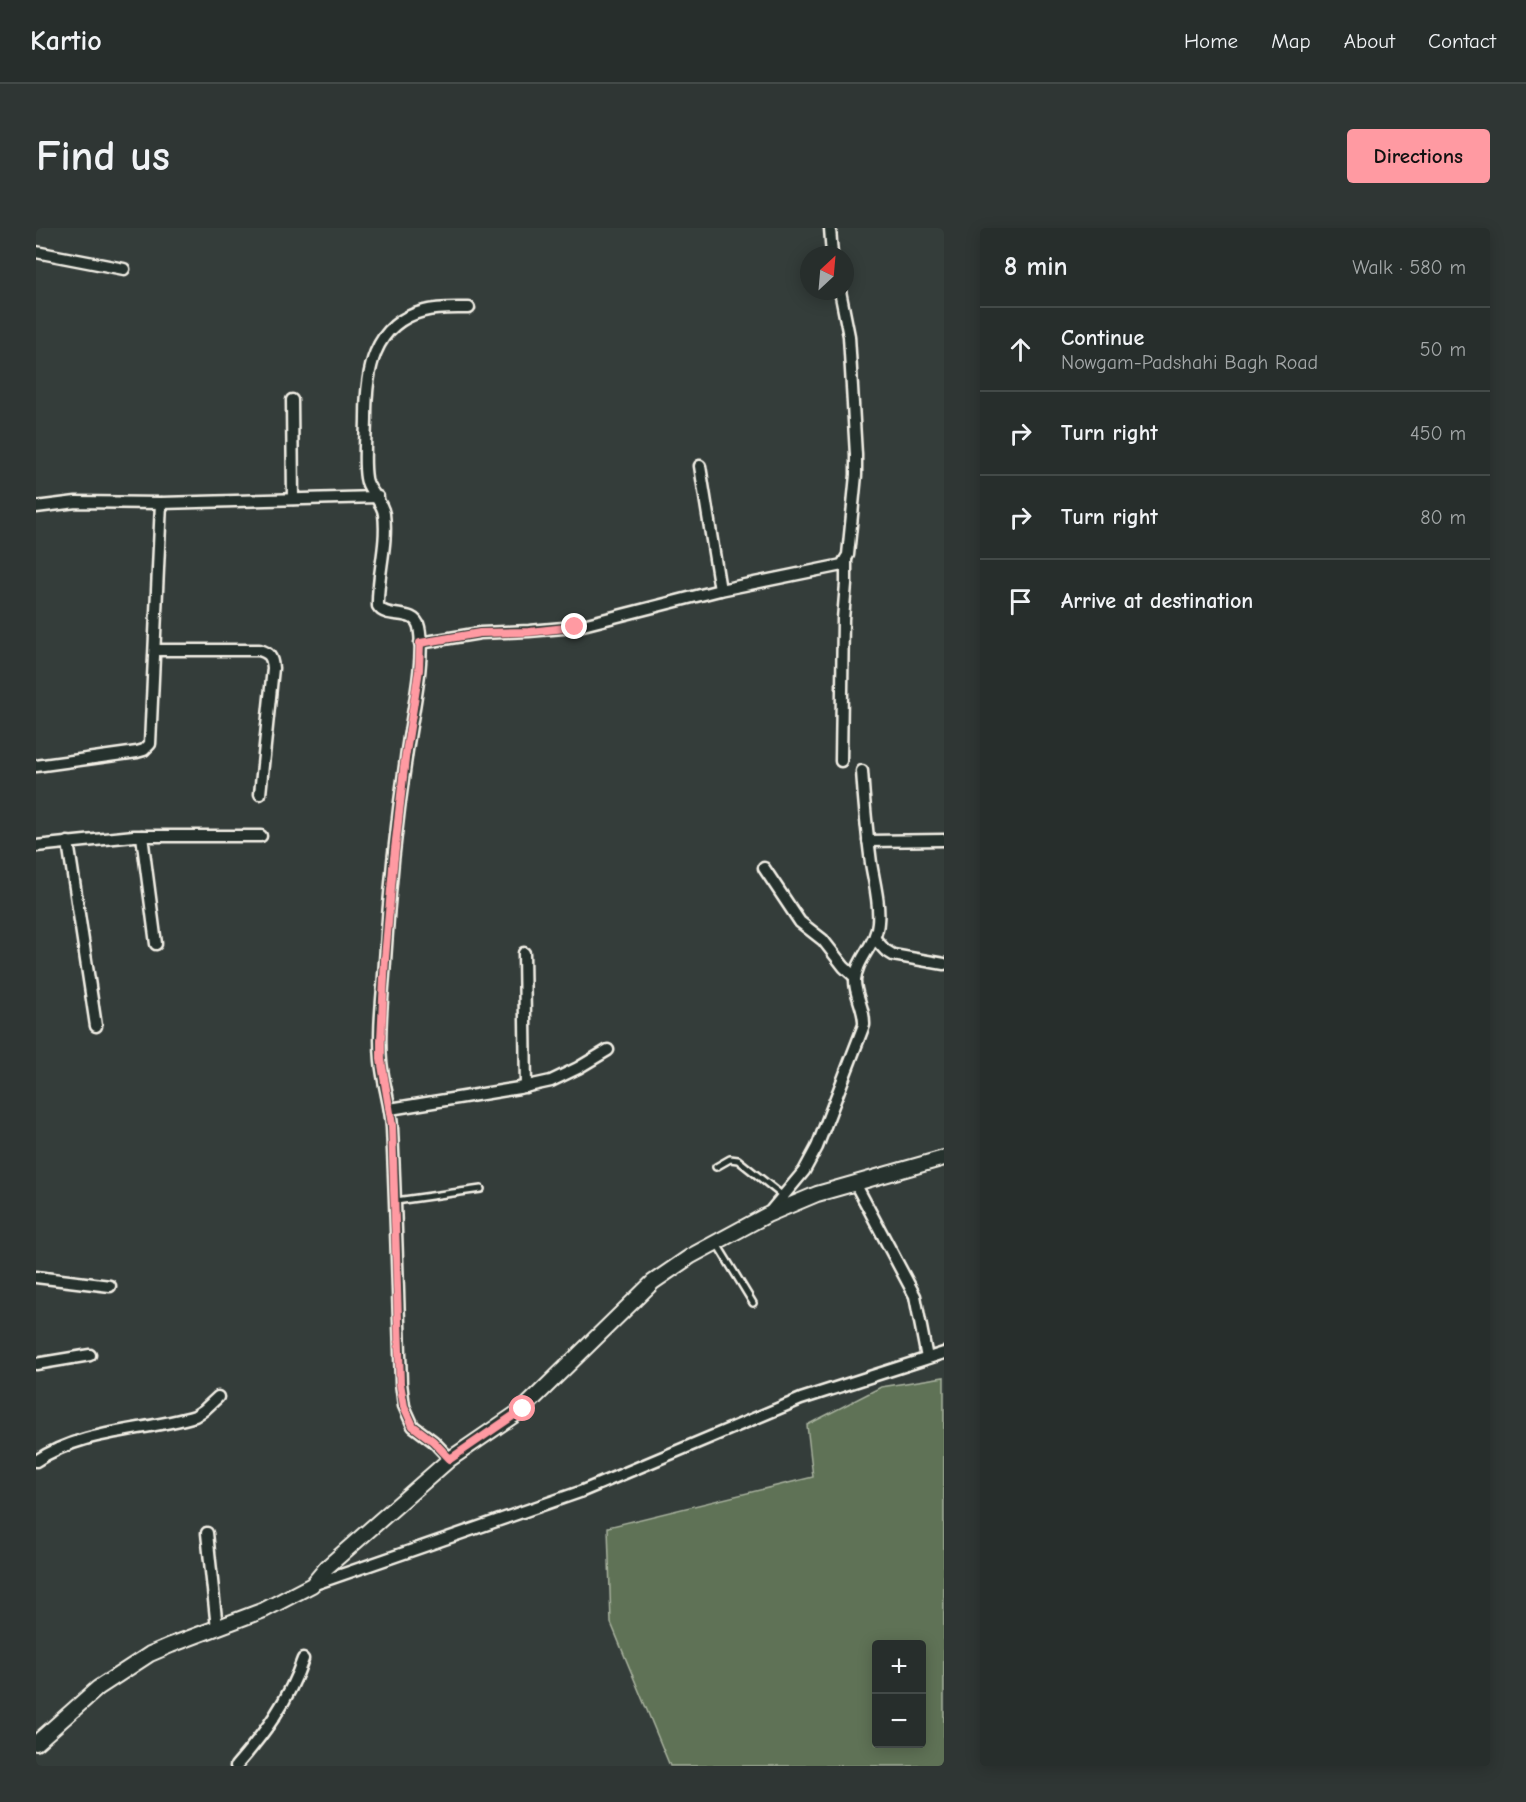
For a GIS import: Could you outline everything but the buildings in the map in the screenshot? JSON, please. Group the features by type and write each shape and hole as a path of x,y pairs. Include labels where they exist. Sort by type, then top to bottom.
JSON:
{"main road":[{"path":"36,1743 98,1688 150,1654 264,1610 312,1585 327,1566 450,1459 523,1409 652,1282 691,1256 767,1215 817,1194 944,1158"}],"street":[{"path":"830,228 831,246"},
{"path":"36,252 124,269"},
{"path":"841,761 846,559 856,465 849,336 842,300"},
{"path":"450,1459 433,1441 413,1426 404,1406 400,1383 390,1109 381,1059 385,958 393,867 405,759 419,670 420,643 418,623 414,618 383,612 378,606 385,532 384,512 366,478 366,400 368,374 373,356 385,334 395,325 423,311 470,308"},
{"path":"292,400 293,499"},
{"path":"700,466 720,590"},
{"path":"36,507 76,502 161,503 378,497"},
{"path":"36,766 137,753 148,747 151,739 156,650 161,503"},
{"path":"420,643 480,633 529,632 575,627 720,590 838,567 846,559"},
{"path":"156,650 259,650 269,654 273,668 260,794"},
{"path":"767,1215 804,1171 817,1148 861,1032 865,1015 855,987 855,977 875,939 879,920 868,841 862,771"},
{"path":"36,846 142,836 261,836"},
{"path":"142,836 156,944"},
{"path":"868,841 944,840"},
{"path":"68,842 96,1026"},
{"path":"764,868 800,922 823,940 855,977"},
{"path":"875,939 893,955 944,964"},
{"path":"524,953 526,1087"},
{"path":"390,1109 526,1087 560,1077 608,1050"},
{"path":"855,1183 915,1296 927,1359"},
{"path":"36,1277 110,1286"},
{"path":"312,1585 580,1492 801,1399 944,1353"},
{"path":"36,1364 90,1356"},
{"path":"36,1461 63,1446 90,1438 195,1416 218,1397"},
{"path":"207,1533 218,1628"},
{"path":"236,1766 257,1742 281,1707 295,1682 303,1659"}],"lane":[{"path":"716,1167 730,1158 738,1160 783,1196"},
{"path":"394,1201 481,1189"},
{"path":"716,1243 753,1303"}],"green space":[{"path":"944,1377 944,1766 670,1766 611,1623 608,1527 813,1477 807,1425 881,1387"}],"route":[{"path":"523,1409 450,1459 433,1441 413,1426 404,1406 400,1383 392,1125 381,1059 385,958 393,867 405,759 419,670 420,643 480,633 529,632 575,627"}]}
